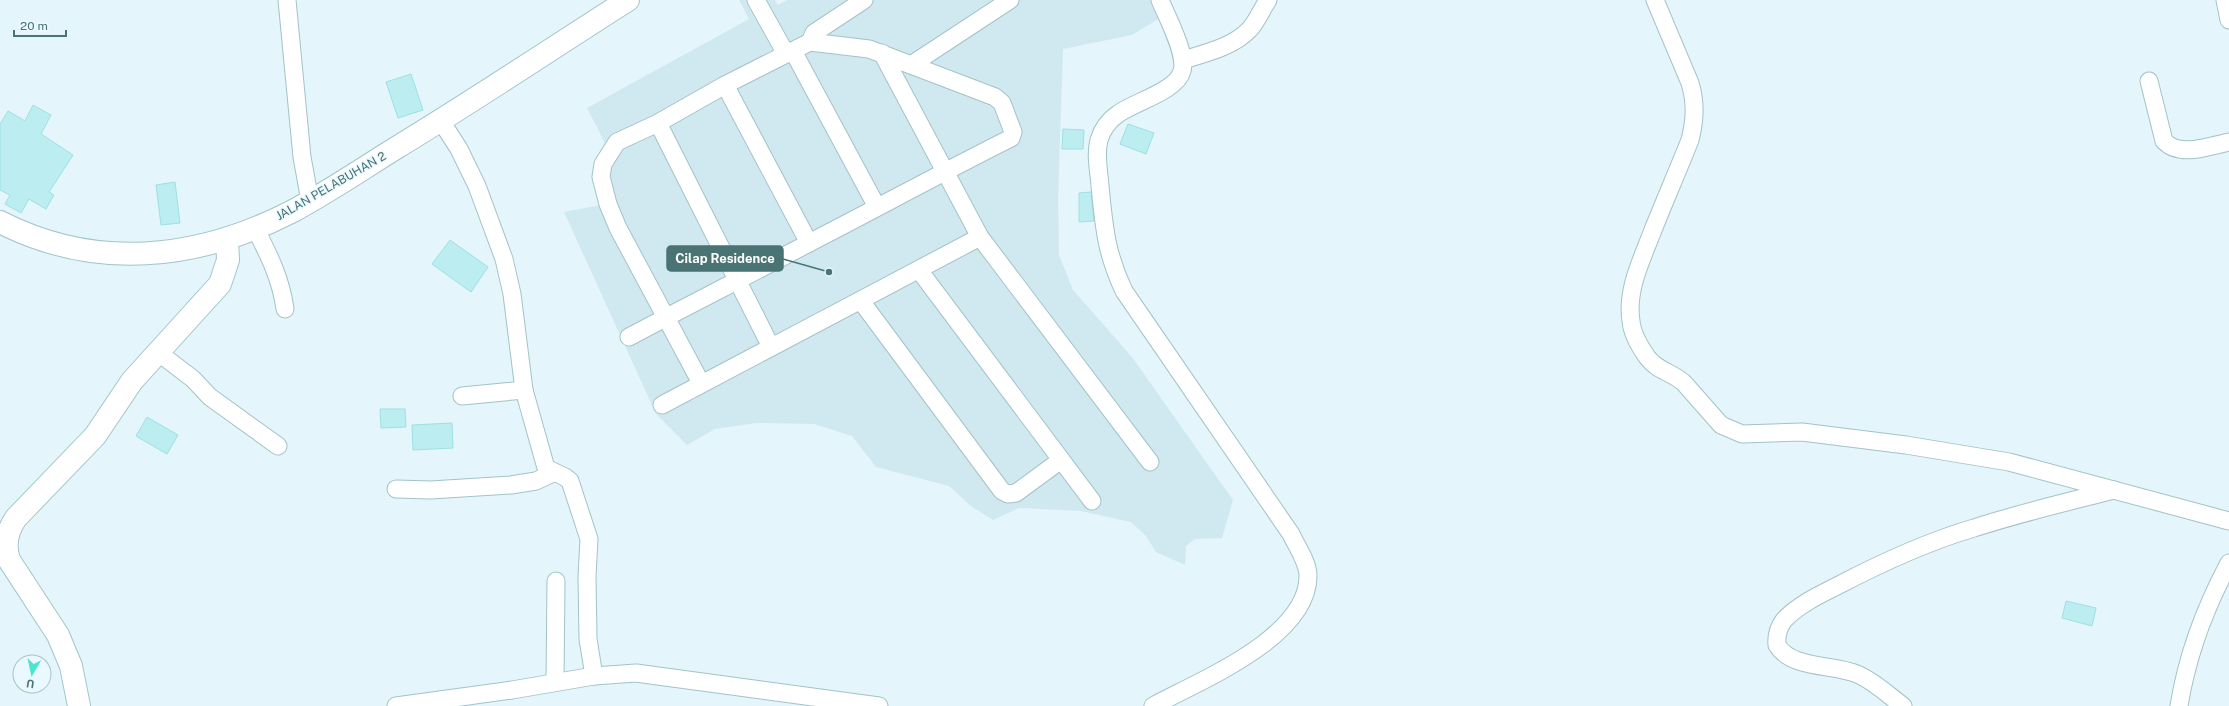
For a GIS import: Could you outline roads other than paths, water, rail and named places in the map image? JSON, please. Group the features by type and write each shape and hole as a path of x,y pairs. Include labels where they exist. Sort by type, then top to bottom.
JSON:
{"main road":[{"name":"JALAN PELABUHAN 2","path":"0,222 43,240 110,254 127,255 160,252 227,239 255,228 310,201 441,121 624,1"},
{"path":"79,706 70,666 58,635 9,560 6,551 6,541 16,518 95,436 132,382 220,284 228,260 227,239"}],"street":[{"path":"287,0 302,157 310,201"},
{"path":"756,0 790,52 877,207"},
{"path":"810,42 814,33 864,0"},
{"path":"911,65 1010,0"},
{"path":"1153,706 1257,649 1278,633 1301,604 1307,589 1308,575 1304,560 1291,534 1124,291 1113,267 1107,248 1098,159 1098,146 1102,133 1105,126 1118,114 1175,84 1182,72 1183,60 1160,0"},
{"path":"1183,60 1212,51 1241,36 1251,28 1268,0"},
{"path":"1655,0 1690,84 1695,118 1690,140 1633,286 1630,311 1632,328 1648,358 1659,369 1678,378 1684,383 1721,425 1742,434 1802,432 1906,445 2009,462 2229,521"},
{"path":"2226,0 2229,20"},
{"path":"629,337 665,318 736,280 945,171 1011,138 1013,132 1002,103 995,97 882,53 869,49 810,42 726,85 658,123 617,142 602,164 601,177 608,204 618,228 665,318 701,383"},
{"path":"882,53 980,238 1150,462"},
{"path":"2149,81 2164,141 2169,147 2184,150 2229,142"},
{"path":"726,85 809,243"},
{"path":"441,121 459,149 477,186 504,259 512,294 524,390 546,468 565,476 570,481 589,539 587,576 588,638 594,676"},
{"path":"658,123 771,347"},
{"path":"255,228 278,277 285,308"},
{"path":"662,405 701,383 980,238"},
{"path":"919,270 1092,501"},
{"path":"861,301 1002,491 1008,494 1016,493 1061,460"},
{"path":"159,353 193,379 210,397 278,446"},
{"path":"462,396 524,390"},
{"path":"396,489 431,490 511,485 536,481 553,472"},
{"path":"1903,706 1867,679 1855,674 1790,658 1778,645 1777,633 1780,627 1791,613 1822,593 1932,542 1974,528 2114,490"},
{"path":"2179,706 2186,670 2198,631 2218,584 2229,563"},
{"path":"555,682 556,581"},
{"path":"396,706 512,690 594,676 648,674 774,693 879,706"}],"place":[{"name":"Cilap Residence","path":"829,272"}]}
